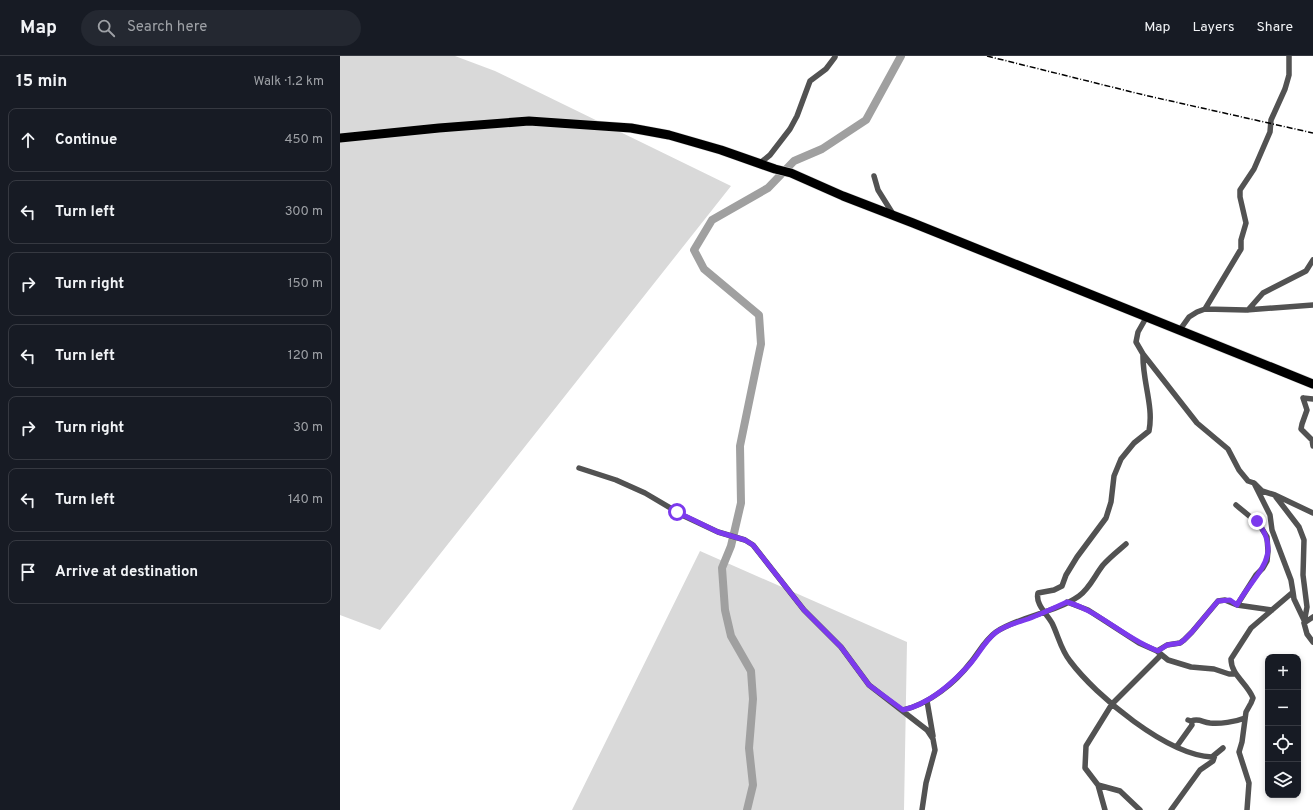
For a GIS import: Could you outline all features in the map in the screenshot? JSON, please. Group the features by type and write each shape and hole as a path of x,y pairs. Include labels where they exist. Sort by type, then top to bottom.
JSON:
{"highway":[{"path":"340,138 529,121 630,128 693,142 791,173 842,196 898,217 1313,384"}],"street":[{"path":"759,164 770,156 790,129 797,116 810,81 826,69 835,56"},
{"path":"1205,309 1241,249 1241,240 1246,223 1240,197 1240,190 1254,169 1270,132 1271,120 1285,89 1289,75 1289,56"},
{"path":"874,176 878,190 885,203 893,214 898,217"},
{"path":"1248,310 1254,301 1263,293 1306,270 1313,260"},
{"path":"1179,331 1189,317 1205,309 1248,310 1313,305"},
{"path":"1146,318 1136,338 1136,342 1197,423 1228,449 1239,470 1248,481 1254,483 1262,491 1275,495 1313,513"},
{"path":"1144,354 1142,368 1150,418 1149,431 1134,444 1121,459 1114,476 1112,498 1106,518 1077,557 1066,574 1062,586 1056,590 1037,595 1040,606 1045,612 1070,662 1090,684 1143,730 1177,746 1210,757 1215,755 1223,748"},
{"path":"1313,399 1303,398 1307,410 1301,427 1304,433 1312,440 1313,446"},
{"path":"579,468 616,480 645,493 684,516 718,532 745,540 753,545 804,610 841,647 869,685 927,730 933,739"},
{"path":"1254,483 1270,515 1272,530 1291,580 1294,599 1304,621 1307,634 1313,642"},
{"path":"1275,495 1299,527 1304,540 1303,575 1307,607 1304,621"},
{"path":"1236,505 1259,524 1267,537 1268,551 1267,561 1263,568 1256,575 1237,605"},
{"path":"903,710 916,707 944,689 970,664 985,643 995,633 1010,624 1045,612 1081,595 1087,589 1104,564 1126,544"},
{"path":"1247,810 1249,783 1238,754 1242,742 1246,712 1253,698 1245,684 1235,674 1231,659 1236,649 1251,628 1293,592"},
{"path":"1105,810 1098,785 1085,768 1086,746 1112,704 1167,645 1180,643 1184,640 1218,601 1230,600 1237,605 1272,610"},
{"path":"1067,602 1088,610 1168,660 1191,668 1214,669 1229,674 1235,674"},
{"path":"1304,621 1313,617"},
{"path":"922,810 926,783 935,750 927,701"},
{"path":"1177,746 1192,727 1189,720 1197,719 1209,723 1232,722 1245,718"},
{"path":"1171,810 1200,770 1214,762 1215,755"},
{"path":"1098,785 1120,791 1140,810"}],"shaded area":[{"path":"340,56 455,56 495,71 731,186 380,630 340,615"},
{"path":"700,551 907,642 904,810 572,810"}],"waterway":[{"path":"747,810 753,785 749,748 753,699 751,671 731,636 725,610 722,568 731,546 741,503 740,446 761,344 759,315 704,269 694,250 712,220 768,188 794,161 822,149 866,120 901,56"}],"railway":[{"path":"987,56 1144,95 1313,133"}],"route":[{"path":"677,512 718,532 732,535 753,545 804,610 841,647 869,685 880,695 903,710 916,707 944,689 970,664 985,643 995,633 1010,624 1045,612 1067,602 1081,606 1151,649 1158,651 1172,643 1180,643 1192,632 1218,601 1230,600 1237,605 1256,575 1263,568 1268,557 1267,537 1257,521"}]}
